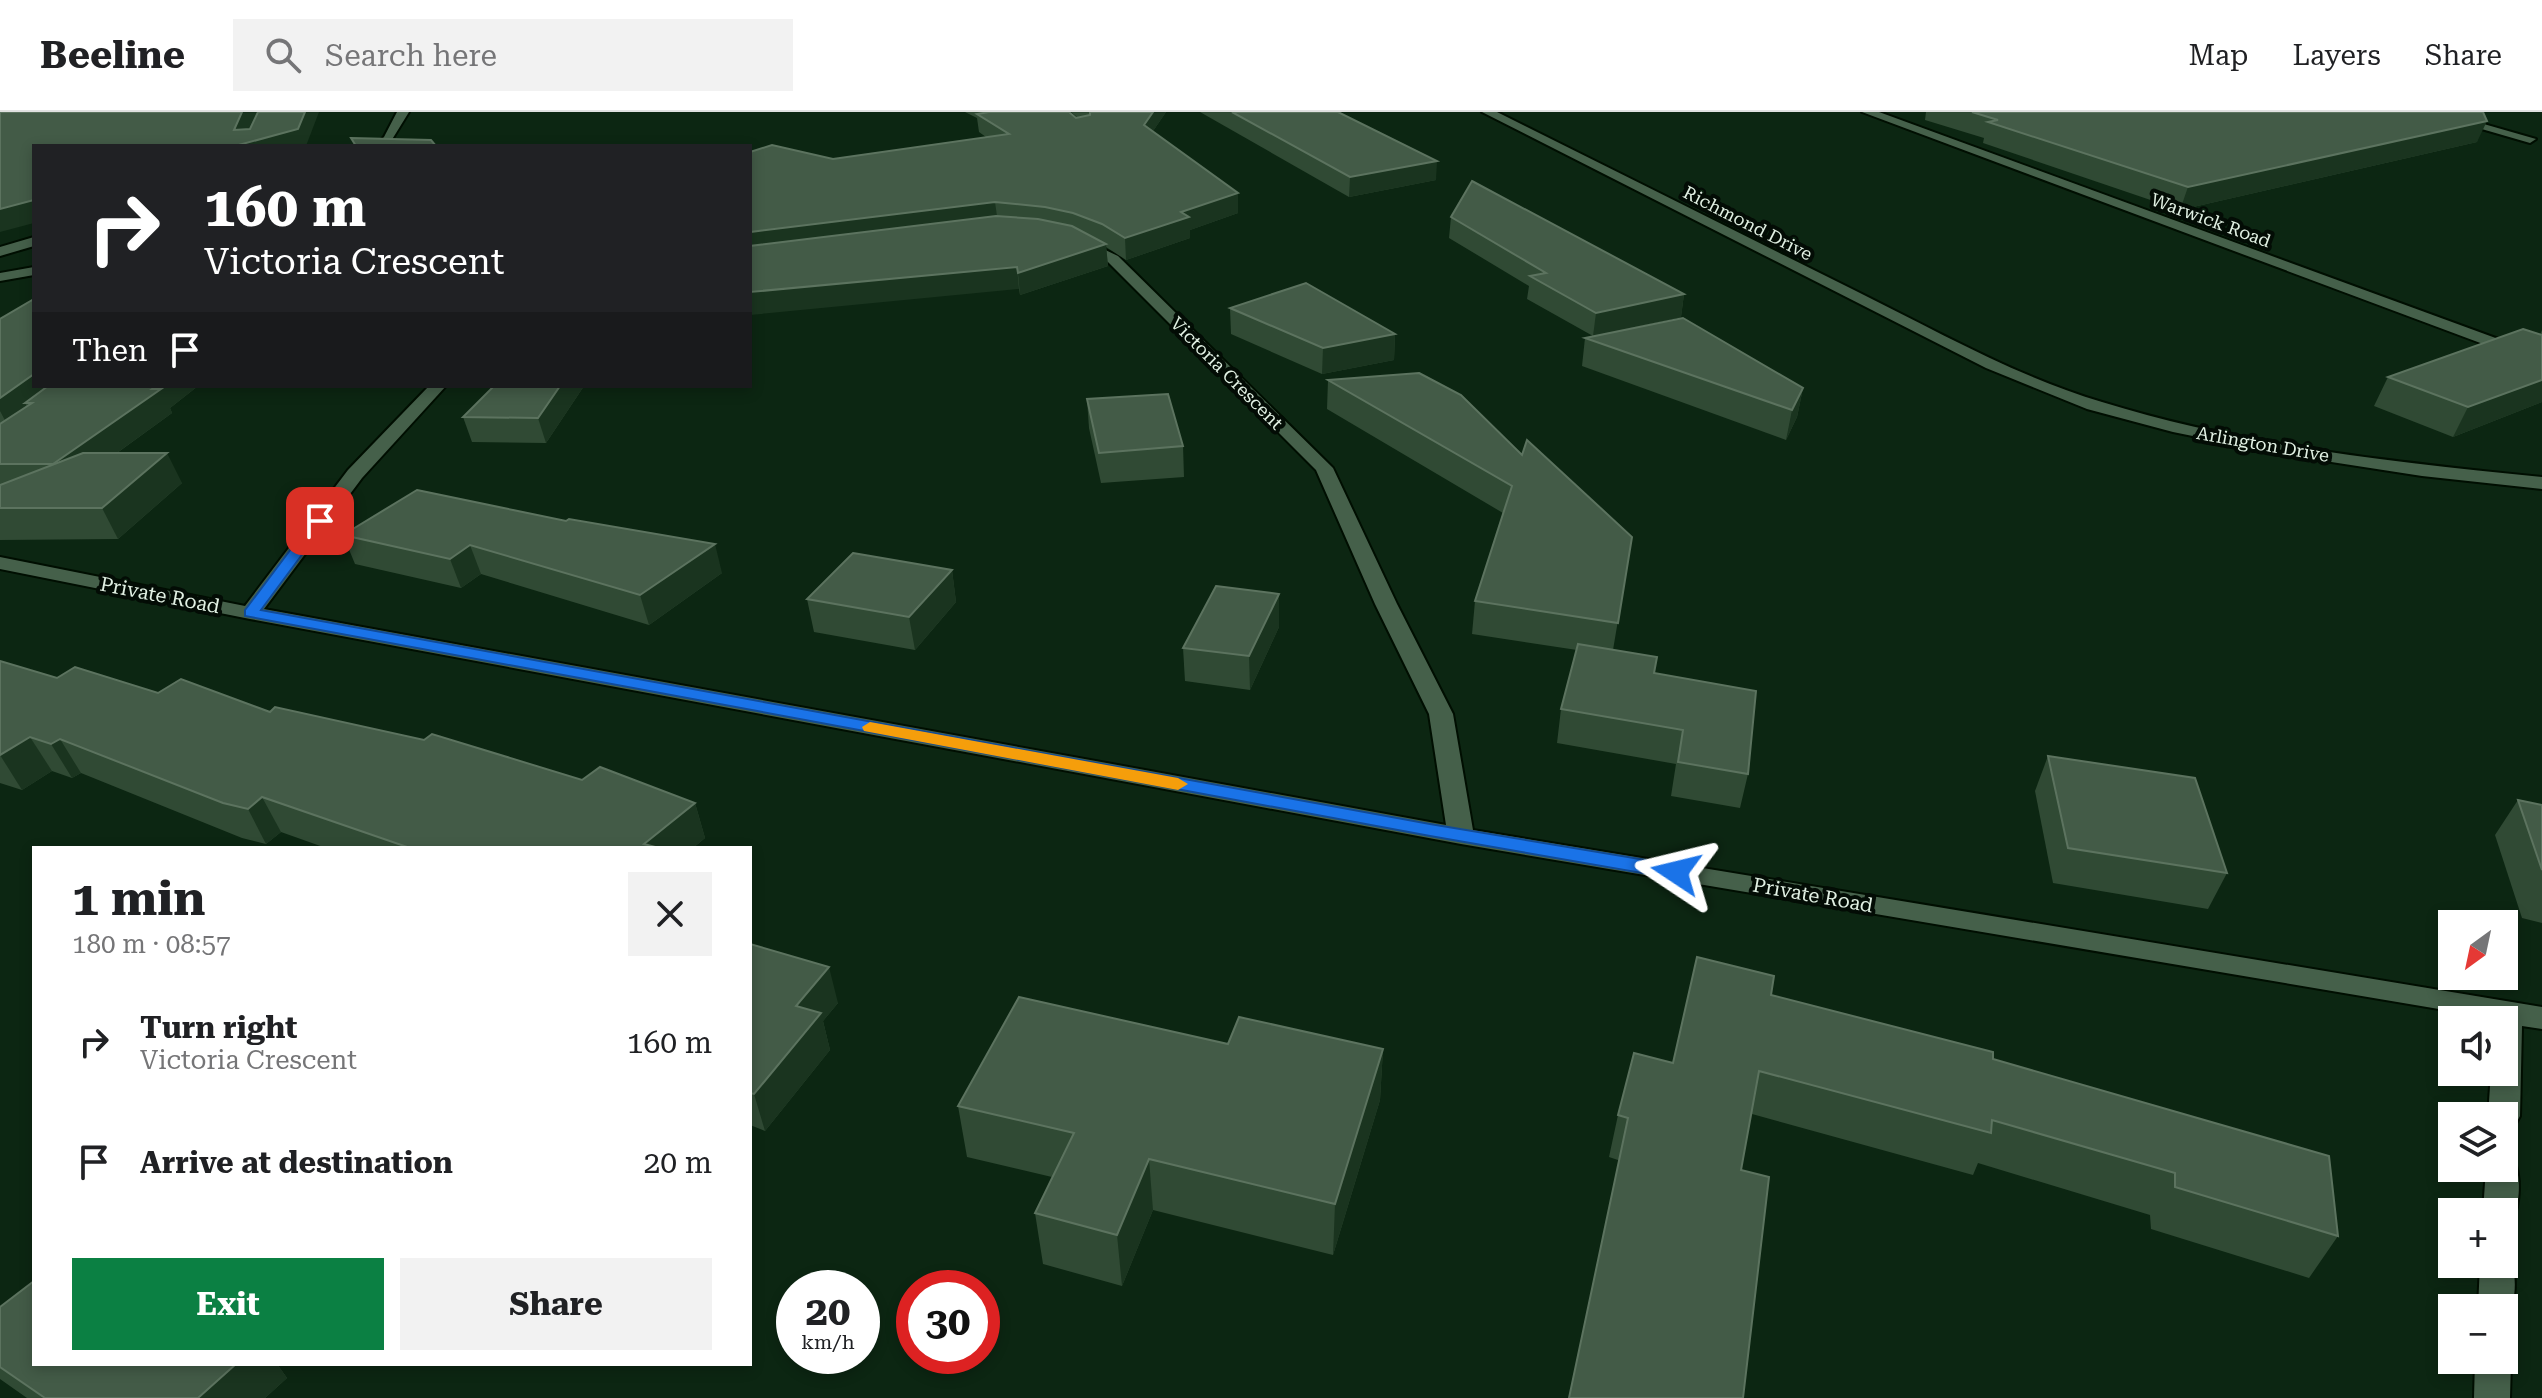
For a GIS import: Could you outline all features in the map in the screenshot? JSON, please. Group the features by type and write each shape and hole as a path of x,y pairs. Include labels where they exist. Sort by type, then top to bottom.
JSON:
{"street":[{"path":"383,144 403,112"},
{"name":"Richmond Drive","path":"1488,112 1992,365"},
{"name":"Warwick Road","path":"1868,112 2542,361"},
{"path":"2429,112 2530,139"},
{"name":"Victoria Crescent","path":"1066,238 1079,241 1113,259 1324,468 1386,604 1441,714 1461,836"},
{"path":"0,252 32,242"},
{"path":"0,277 32,271"},
{"name":"Arlington Drive","path":"1992,365 2093,405 2173,427 2286,450 2422,470 2542,483"},
{"path":"250,613 355,474 436,388"},
{"name":"Private Road","path":"0,563 250,613 1461,836 2472,1006"},
{"name":"Private Road","path":"2518,1014 2542,1018"},
{"path":"2492,1398 2493,1374"}],"building":[{"path":"0,112 242,112 234,130 250,129 258,112 305,112 298,129 242,144 32,144 32,201 0,209"},
{"path":"1069,112 1076,118 1090,115 1090,112 1153,112 1144,125 1238,193 1181,212 1189,217 1125,238 1102,224 1073,213 995,202 752,232 752,151 772,145 833,159 1009,134 977,114"},
{"path":"1232,112 1338,112 1437,161 1350,177"},
{"path":"1972,112 2483,112 2487,121 2188,187 1988,122 1998,120"},
{"path":"351,138 431,140 434,144 355,144"},
{"path":"1472,181 1684,294 1596,313 1530,276 1546,273 1451,217"},
{"path":"996,216 1038,219 1072,226 1106,244 1018,273 1017,267 752,292 752,246"},
{"path":"1306,283 1395,334 1323,348 1230,308"},
{"path":"32,300 32,375 0,398 0,319"},
{"path":"1683,318 1803,388 1792,410 1585,338"},
{"path":"2523,329 2542,335 2542,380 2468,407 2388,377"},
{"path":"1419,373 1461,395 1522,455 1527,440 1632,537 1618,623 1475,601 1512,486 1328,380"},
{"path":"45,388 161,389 53,464 0,464 0,424 32,403 25,403"},
{"path":"492,388 559,388 538,418 463,417"},
{"path":"1168,394 1183,446 1099,453 1087,399"},
{"path":"83,453 167,453 102,508 0,508 0,485"},
{"path":"417,490 566,521 569,519 715,544 640,595 470,545 450,559 343,535"},
{"path":"853,553 952,570 909,617 807,599"},
{"path":"1216,586 1279,594 1249,656 1183,648"},
{"path":"1578,644 1657,657 1654,673 1756,691 1748,774 1678,762 1683,730 1561,709"},
{"path":"0,661 57,678 75,667 158,693 181,679 270,712 275,707 424,740 432,734 582,780 600,767 695,803 644,844 652,846 404,846 262,797 248,809 223,803 60,739 51,744 30,737 0,755"},
{"path":"2048,756 2195,778 2227,873 2068,848"},
{"path":"2518,800 2542,805 2542,870"},
{"path":"752,945 829,967 796,1006 821,1013 754,1094"},
{"path":"1697,957 1774,976 1771,995 1993,1052 1993,1059 2329,1156 2338,1236 2175,1187 2175,1173 1992,1120 1991,1133 1759,1071 1741,1170 1769,1177 1743,1398 1569,1398 1628,1118 1618,1115 1634,1053 1673,1063"},
{"path":"1019,997 1228,1044 1239,1017 1383,1049 1335,1204 1149,1159 1117,1235 1035,1213 1074,1133 958,1106"},
{"path":"32,1283 32,1366 234,1366 198,1398 45,1398 0,1367 0,1307"}],"slow traffic":[{"path":"870,727 1178,784"}],"route":[{"path":"320,521 250,613 1430,830 1676,872"}]}
